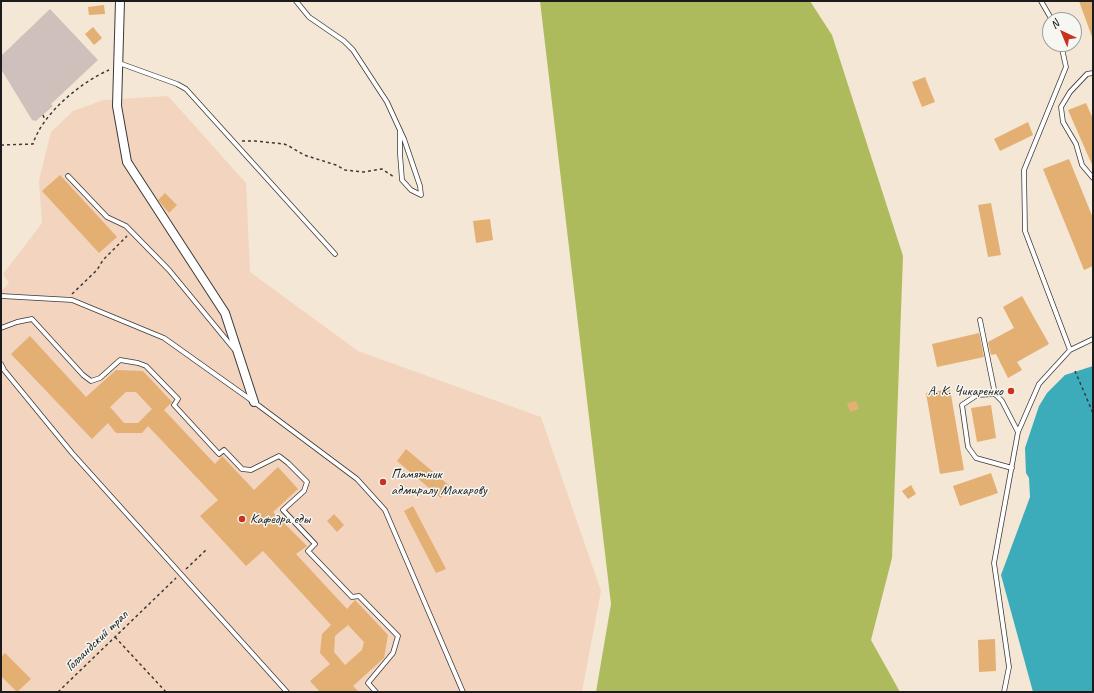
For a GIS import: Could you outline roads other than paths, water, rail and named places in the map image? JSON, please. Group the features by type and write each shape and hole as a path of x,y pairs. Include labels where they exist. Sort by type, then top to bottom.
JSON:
{"street":[{"path":"120,1 117,106 127,162 225,313 254,402"}],"lane":[{"path":"296,1 309,17 344,41 353,50 387,102 400,130 415,172 421,195 410,190 402,180 400,130"},
{"path":"1041,1 1047,12"},
{"path":"1063,52 1066,67 1024,170 1025,230 1070,350"},
{"path":"118,63 177,84 186,90 335,254"},
{"path":"1093,73 1087,74 1070,92 1061,107 1063,122 1076,144 1082,165 1093,178"},
{"path":"68,176 107,217 126,226 169,270 237,352"},
{"path":"1,296 69,300 164,338 254,402 357,479 385,510 463,692"},
{"path":"1,328 17,322 32,319 83,375 92,381 100,378 120,360 146,366 178,399 174,405 219,454 224,450 242,469 251,470 279,456 288,463 307,482 304,491 283,510 315,544 308,551 352,597 360,596 398,636 393,653 368,683 376,692"},
{"path":"980,320 995,394 1002,401 1018,432"},
{"path":"1004,692 1008,667 994,562 1018,432 1038,384 1070,350 1093,339"},
{"path":"1,364 4,370 72,453 287,692"},
{"path":"995,394 977,395 962,405 968,447 976,458 1012,468"}],"water":[{"path":"1093,366 1093,692 1033,692 1001,575 1030,497 1029,478 1026,473 1025,448 1039,406 1047,393 1065,375"}],"place":[{"name":"А. К. Чикаренко","path":"1011,391"},
{"name":"Памятник адмиралу Макарову","path":"383,482"},
{"name":"Кафедра еды","path":"242,519"}]}
